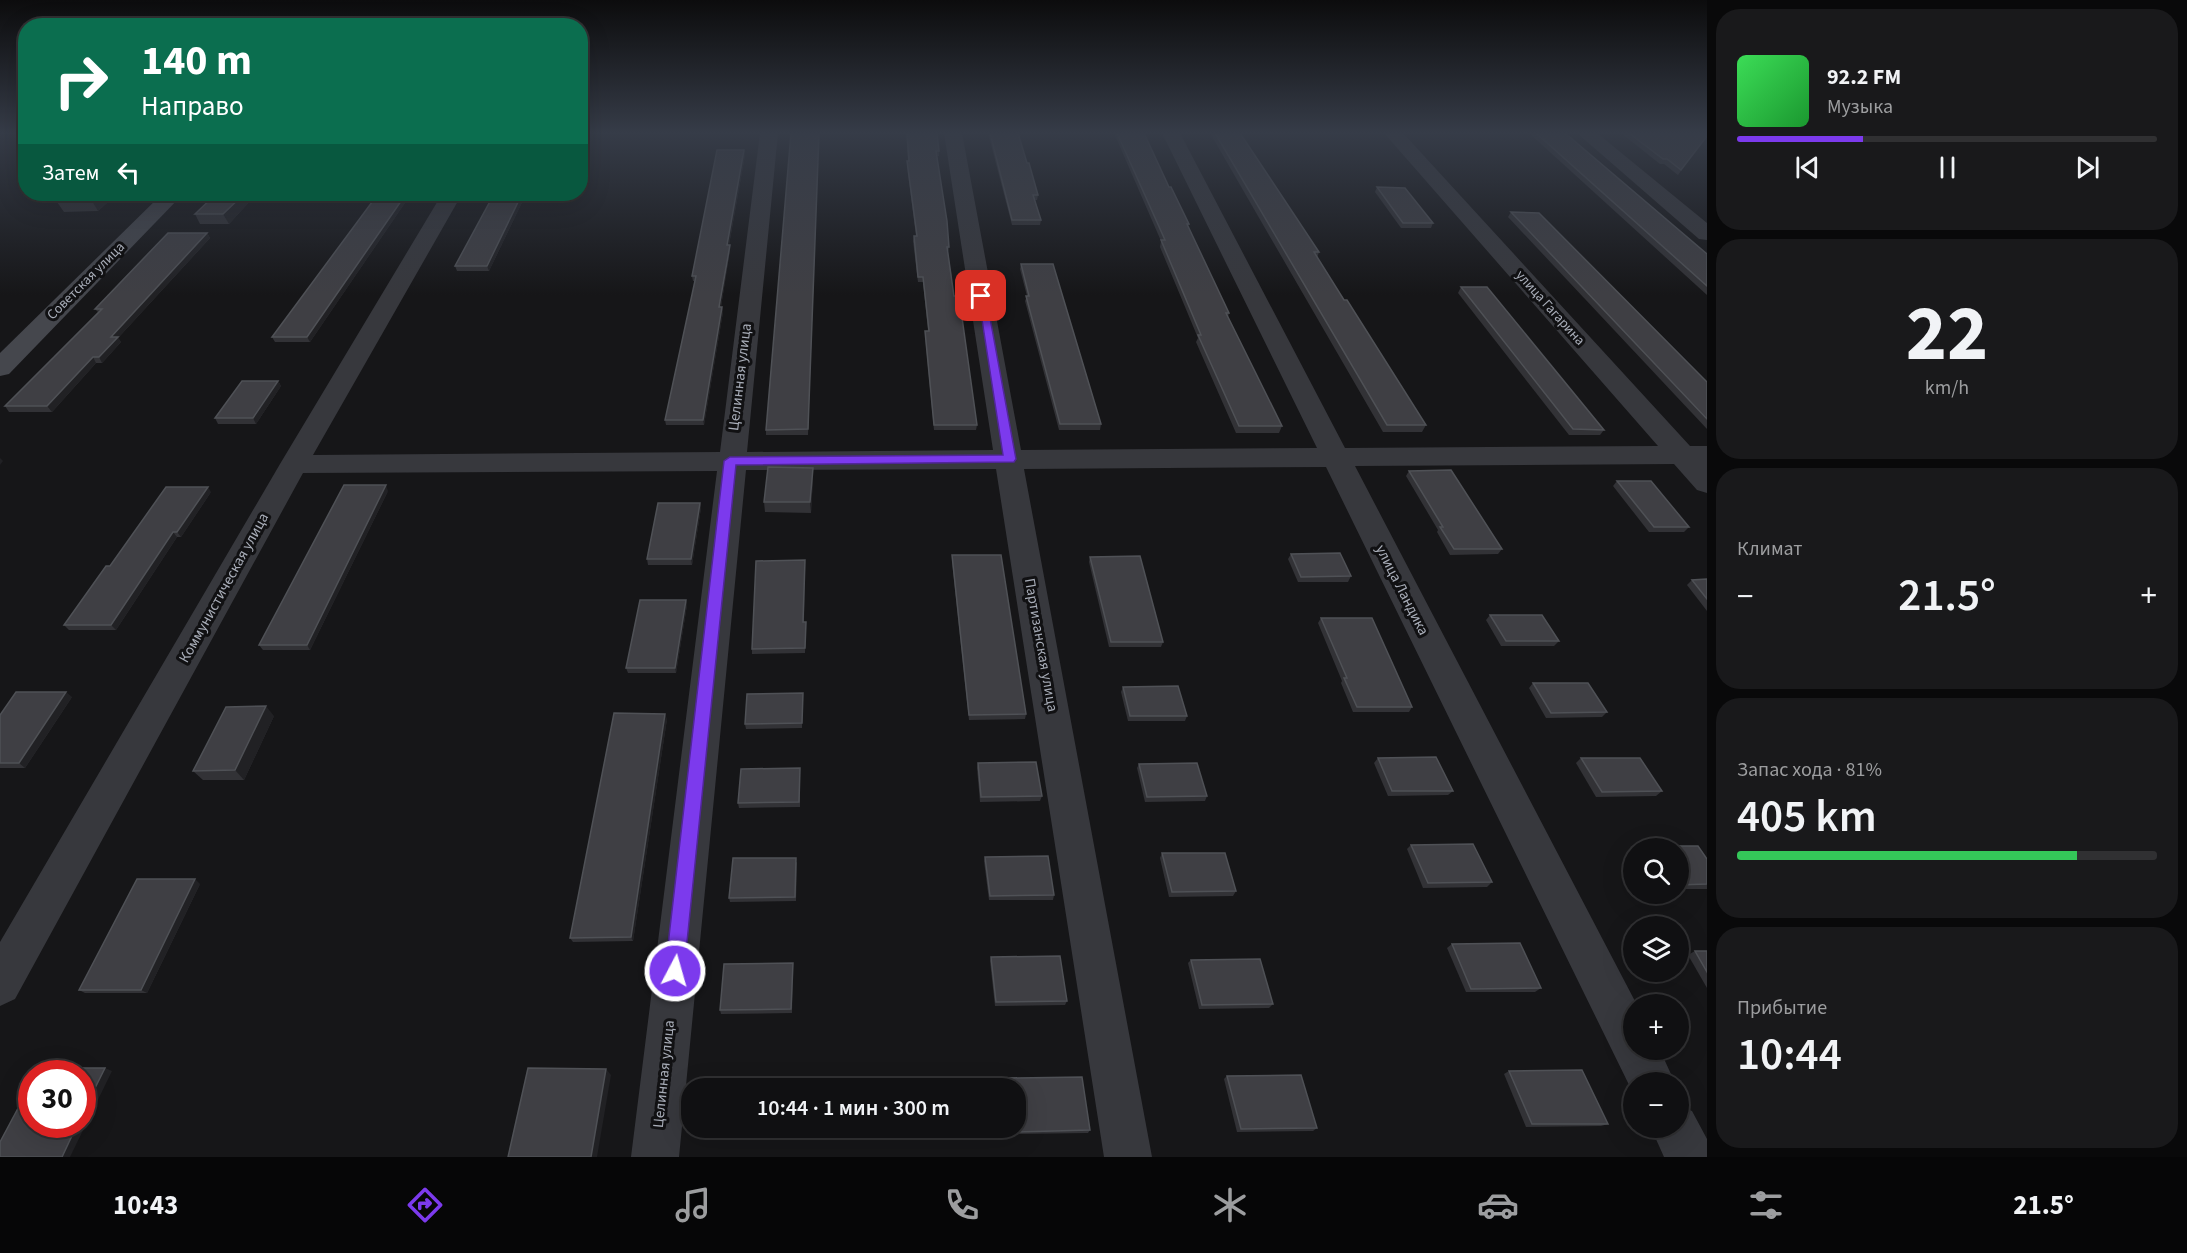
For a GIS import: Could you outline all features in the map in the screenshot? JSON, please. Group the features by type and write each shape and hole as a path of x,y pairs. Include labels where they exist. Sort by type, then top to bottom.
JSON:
{"street":[{"name":"Целинная улица","path":"655,1157 730,461 763,187"},
{"name":"Партизанская улица","path":"962,187 1128,1157"},
{"name":"улица Ландика","path":"1197,187 1623,1026"},
{"name":"улица Гагарина","path":"1444,187 1695,455 1707,483"},
{"path":"1651,187 1707,234"},
{"name":"Советская улица","path":"0,368 166,201"},
{"name":"Коммунистическая улица","path":"0,984 294,464 448,201"},
{"path":"294,464 1695,455"},
{"path":"1680,1138 1690,1157"}],"building":[{"path":"710,187 737,187 719,307 722,307 703,420 665,420 696,276 692,276"},
{"path":"786,187 817,187 808,429 766,430"},
{"path":"910,187 942,187 954,296 959,296 977,425 934,425 925,331 929,331 923,277 918,277 914,236 917,236"},
{"path":"1004,187 1036,187 1038,195 1033,195 1041,220 1012,220"},
{"path":"1141,187 1171,187 1229,313 1226,313 1282,426 1239,426 1198,335 1201,335 1161,240 1165,240"},
{"path":"1247,187 1276,187 1319,252 1314,252 1344,300 1347,300 1426,425 1387,425"},
{"path":"1377,187 1405,188 1433,223 1403,223"},
{"path":"1596,187 1628,187 1707,254 1707,286"},
{"path":"209,201 237,201 223,214 195,214"},
{"path":"373,201 401,201 307,337 272,337"},
{"path":"490,201 519,201 487,266 455,266"},
{"path":"1511,212 1539,213 1707,382 1707,419"},
{"path":"168,233 207,233 111,337 118,337 99,357 93,357 47,406 5,406 102,309 95,309"},
{"path":"1021,264 1053,264 1101,424 1060,424 1026,296 1029,296"},
{"path":"1461,287 1487,287 1604,430 1573,429"},
{"path":"242,381 278,381 253,418 215,418"},
{"path":"768,467 813,468 810,502 764,502"},
{"path":"1451,470 1502,549 1454,549 1409,471"},
{"path":"1617,481 1651,481 1689,527 1654,527"},
{"path":"344,485 386,485 307,645 259,645"},
{"path":"166,487 208,487 177,532 173,532 111,625 64,625 106,566 110,566"},
{"path":"658,503 700,503 691,559 647,559"},
{"path":"1340,553 1351,576 1301,577 1291,554"},
{"path":"952,555 1001,555 1026,714 969,715"},
{"path":"1140,556 1163,642 1111,642 1090,557"},
{"path":"805,560 803,622 806,622 805,648 752,649 756,561"},
{"path":"1707,579 1707,599 1692,580"},
{"path":"640,600 686,600 675,668 626,668"},
{"path":"1490,615 1542,615 1559,641 1506,641"},
{"path":"1321,618 1372,618 1412,707 1357,707"},
{"path":"1533,683 1588,683 1607,712 1551,713"},
{"path":"1178,686 1187,716 1130,716 1123,687"},
{"path":"16,692 66,692 19,763 0,763 0,715"},
{"path":"803,693 802,723 745,724 747,694"},
{"path":"266,706 235,770 193,771 226,707"},
{"path":"614,713 665,714 631,937 570,938"},
{"path":"1436,757 1453,791 1392,791 1378,758"},
{"path":"1581,758 1640,758 1662,791 1602,792"},
{"path":"1036,762 1042,796 981,797 978,763"},
{"path":"1197,763 1207,796 1147,797 1139,764"},
{"path":"800,768 799,802 738,803 741,769"},
{"path":"1473,844 1492,882 1428,883 1411,845"},
{"path":"1689,846 1698,846 1707,859 1707,884 1689,885"},
{"path":"1162,853 1225,853 1236,891 1172,892"},
{"path":"1048,856 1054,895 990,896 985,857"},
{"path":"733,858 796,858 795,897 729,898"},
{"path":"137,879 195,879 141,990 79,990"},
{"path":"1520,943 1541,988 1471,989 1452,944"},
{"path":"1695,951 1707,951 1707,972"},
{"path":"1060,956 1067,1001 996,1002 991,957"},
{"path":"1260,959 1273,1004 1202,1005 1191,960"},
{"path":"793,963 791,1009 720,1010 724,964"},
{"path":"96,1068 105,1068 96,1086"},
{"path":"528,1068 606,1069 591,1157 508,1157"},
{"path":"1582,1070 1608,1124 1532,1124 1509,1071"},
{"path":"1301,1075 1317,1128 1241,1129 1227,1076"},
{"path":"1082,1077 1090,1130 1026,1132 1026,1078 1008,1078"},
{"path":"18,1108 18,1138 71,1138 62,1157 0,1157 0,1142"}],"route":[{"path":"675,971 730,461 1010,459 981,296"}]}
